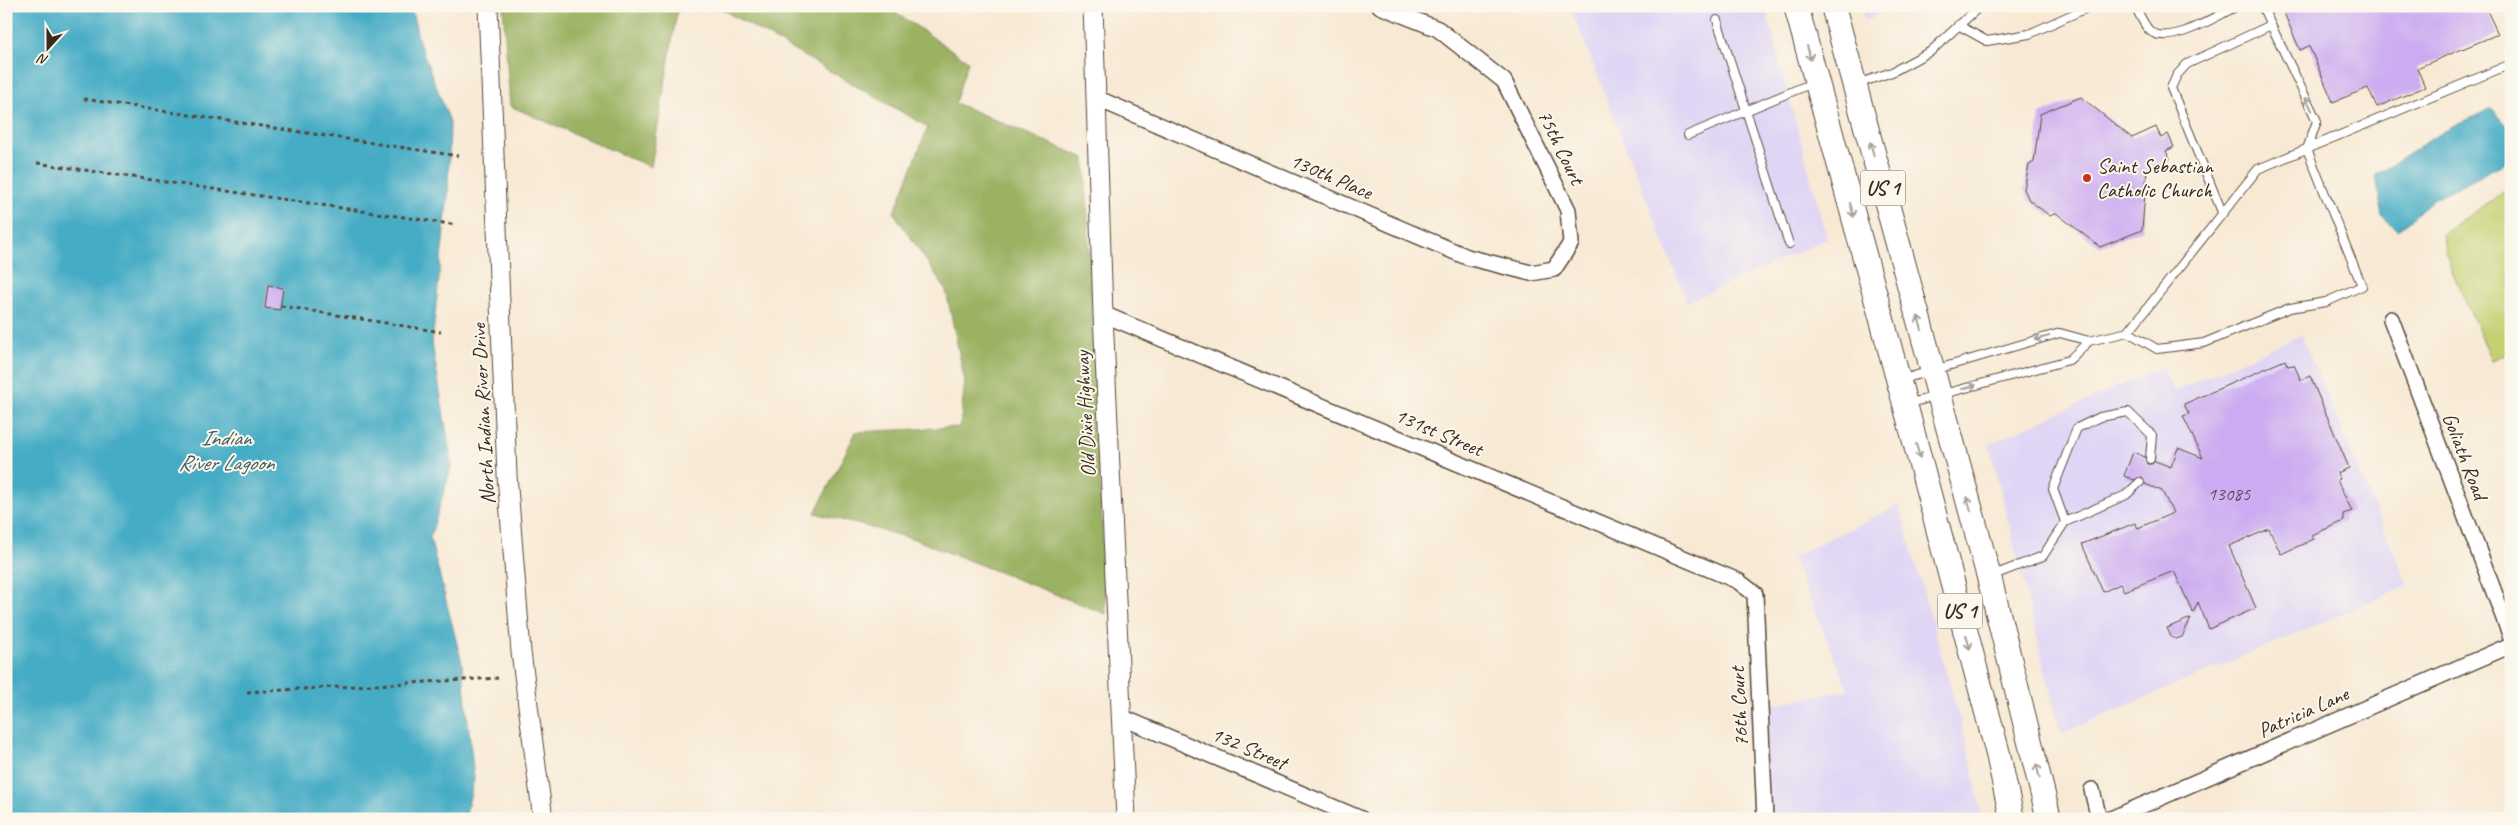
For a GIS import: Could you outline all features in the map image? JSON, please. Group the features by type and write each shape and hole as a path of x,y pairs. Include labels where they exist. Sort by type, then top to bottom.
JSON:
{"main road":[{"name":"US 1","path":"1796,6 1998,754 2012,819"},
{"name":"US 1","path":"1833,6 1990,577 2049,819"}],"street":[{"name":"North Indian River Drive","path":"488,6 507,475 521,652 543,819"},
{"name":"Old Dixie Highway","path":"1092,6 1103,314 1126,819"},
{"name":"75th Court","path":"1380,6 1438,29 1474,55 1504,81 1568,210 1571,243 1554,269"},
{"name":"130th Place","path":"1096,98 1467,257 1531,273 1554,269"},
{"name":"131st Street","path":"1103,314 1738,581 1755,594"},
{"name":"Goliath Road","path":"2391,319 2511,637"},
{"name":"76th Court","path":"1755,594 1765,819"},
{"name":"Patricia Lane","path":"2111,819 2511,645"},
{"name":"132 Street","path":"1121,717 1360,819"},
{"path":"2092,790 2099,819"}],"lane":[{"path":"1855,84 1892,72 1931,51 1980,6"},
{"path":"1958,25 1987,41 2029,34 2091,6"},
{"path":"2136,6 2148,30 2165,37 2178,34 2237,6"},
{"path":"2128,332 2157,349 2204,343 2290,308 2326,302 2362,286 2307,149 2317,121 2262,6"},
{"path":"1717,20 1789,244"},
{"path":"2222,212 2171,88 2177,75 2186,64 2271,25"},
{"path":"1898,380 2060,333 2089,341 2128,332 2258,169 2511,64"},
{"path":"1688,136 1816,81"},
{"path":"1905,404 2069,360 2089,341"},
{"path":"2065,522 2053,489 2077,428 2100,417 2128,412 2152,435 2150,459"},
{"path":"1990,577 2043,556 2065,522 2126,495 2140,482"}],"path":[{"path":"84,99 458,156"},
{"path":"37,163 457,225"},
{"path":"281,306 441,332"},
{"path":"247,692 498,678"}],"shaded area":[{"path":"1570,6 1765,6 1827,239 1687,302"},
{"path":"1862,6 1898,6 1865,21"},
{"path":"2301,335 2408,586 2061,734 1989,444 2162,367 2174,391"},
{"path":"1899,505 1970,756 1982,819 1758,819 1748,709 1848,690 1792,557"}],"green space":[{"path":"503,6 678,6 651,167 510,106"},
{"path":"716,6 886,6 968,61 955,103 1085,158 1106,614 914,539 815,513 856,432 960,427 965,382 946,290 894,213 928,127"},
{"path":"2511,187 2511,352 2492,360 2451,269 2442,235"}],"water":[{"name":"Indian River Lagoon","path":"6,6 411,6 419,42 450,122 448,195 432,343 452,465 430,538 462,663 474,779 465,819 6,819"},
{"path":"2492,108 2511,130 2511,157 2505,163 2433,199 2398,231 2382,216 2376,175 2442,132"}],"building":[{"path":"2281,6 2485,6 2498,34 2417,68 2425,87 2377,107 2368,88 2333,102 2309,46 2300,50"},
{"name":"Saint Sebastian Catholic Church","path":"2081,97 2132,138 2156,127 2161,138 2168,134 2174,147 2166,151 2170,159 2147,169 2142,230 2100,247 2056,213 2050,216 2029,200 2024,189 2029,165 2034,162 2040,114"},
{"path":"268,285 283,288 280,310 265,308"},
{"path":"2285,360 2288,366 2294,365 2301,380 2310,376 2349,468 2337,473 2340,479 2337,480 2352,511 2343,514 2344,521 2312,535 2314,539 2281,554 2269,529 2229,546 2256,608 2209,629 2198,602 2193,613 2174,571 2124,591 2120,584 2103,592 2082,544 2135,523 2138,528 2173,513 2162,491 2145,484 2142,477 2134,480 2124,476 2133,452 2145,457 2147,464 2152,464 2155,461 2171,467 2178,448 2203,458 2183,416 2189,414 2184,404"},
{"path":"2191,618 2182,637 2176,639 2171,637 2167,628"}],"place":[{"name":"Saint Sebastian Catholic Church","path":"2087,178"}]}
